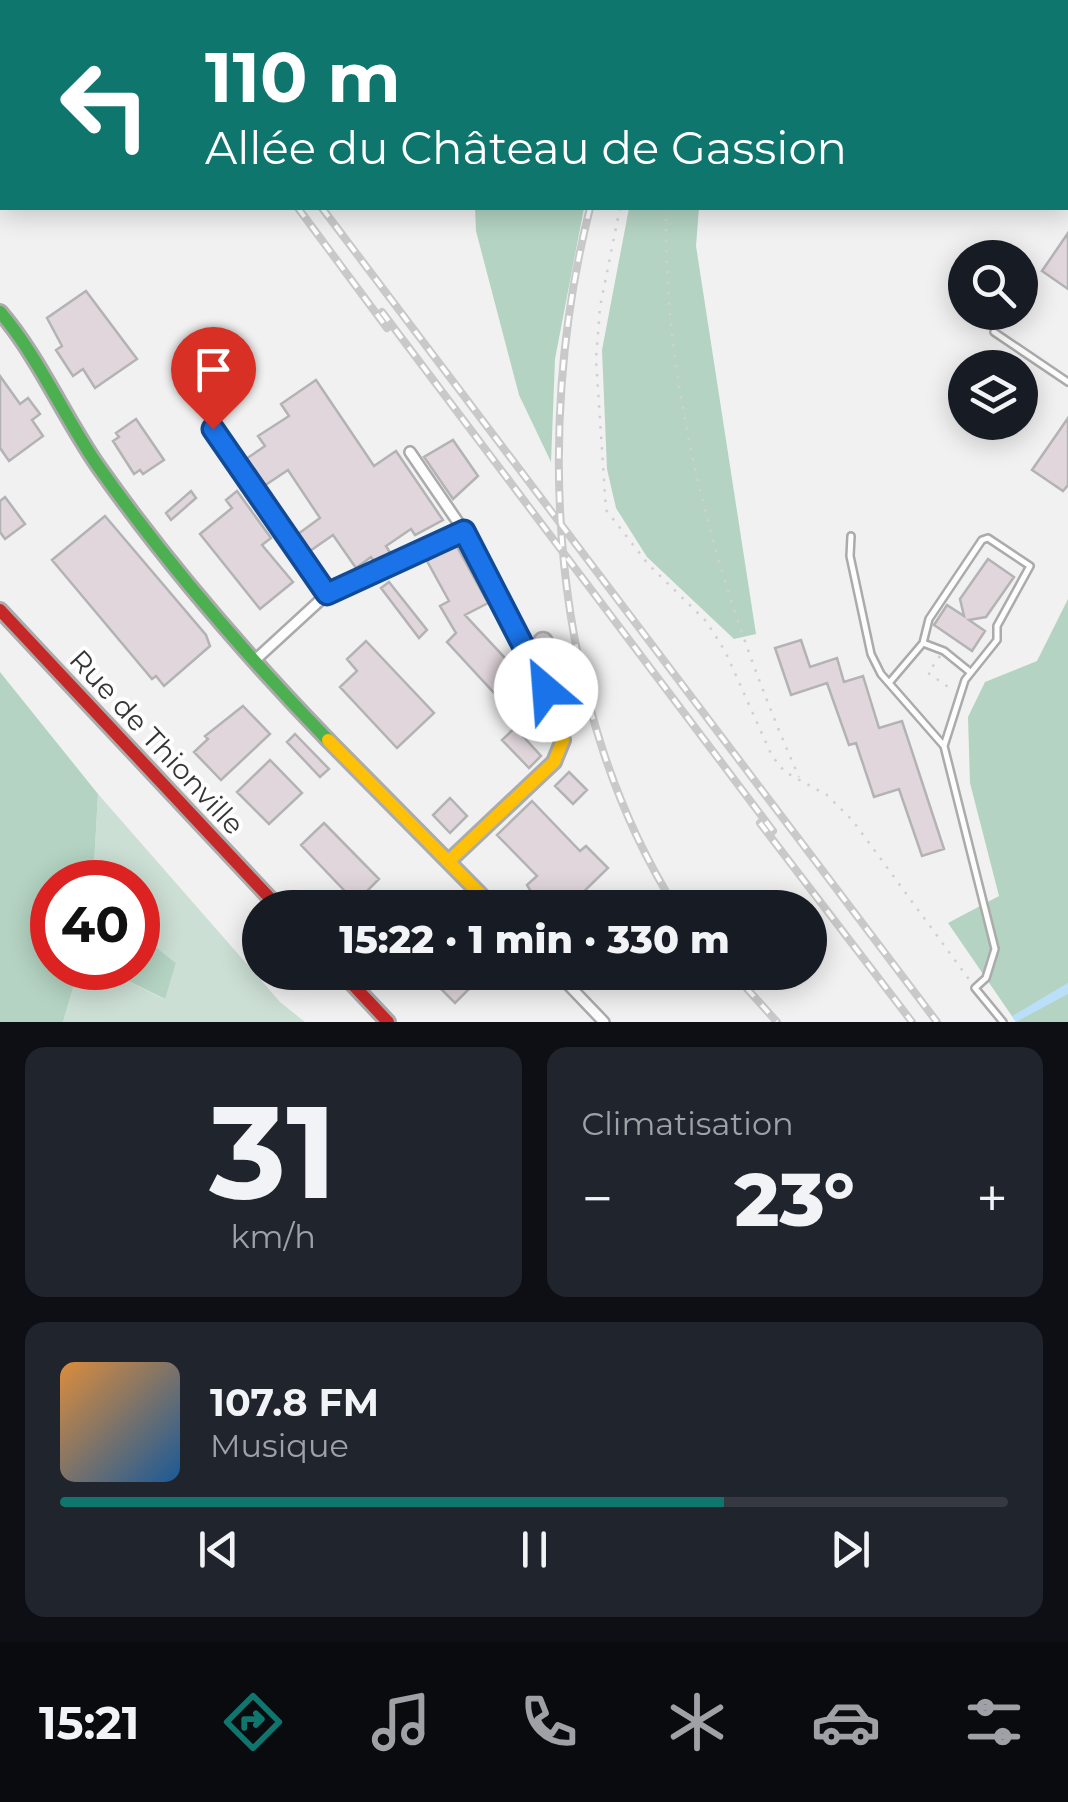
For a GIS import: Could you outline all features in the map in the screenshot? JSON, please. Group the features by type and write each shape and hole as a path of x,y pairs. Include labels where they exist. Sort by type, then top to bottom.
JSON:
{"street":[{"path":"0,312 14,327 52,396 116,490 254,661 476,890"},
{"path":"213,429 327,594"},
{"path":"410,452 464,531 546,690 563,740 554,762 449,862"},
{"path":"254,661 327,594 464,531"},
{"name":"Rue de Thionville","path":"0,610 262,890"},
{"path":"358,990 388,1022"},
{"path":"573,990 604,1022"}],"lane":[{"path":"994,332 1068,382"},
{"path":"852,536 850,556 870,654 889,683 944,746 996,949 986,978 976,988 1003,1022"},
{"path":"889,683 923,643 930,619 982,540 988,538 1030,566 997,626 997,640 970,672 944,746"},
{"path":"923,643 944,651 970,672"}],"path":[{"path":"620,210 600,307 596,359 606,510 648,564 706,621 725,651 772,756 785,772 827,795 853,822 976,988"},
{"path":"666,210 668,276 682,388 706,513 754,664 800,780"},
{"path":"944,651 928,673 960,695"}],"green space":[{"path":"475,210 584,210 555,359 551,462 519,395 476,231"},
{"path":"629,210 699,210 696,246 756,634 734,639 647,557 616,508 607,469 602,350"},
{"path":"1068,599 1068,1022 1016,1022 948,923 999,896 970,783 968,717 985,682 1037,661"},
{"path":"0,672 98,794 94,860 30,860 30,990 72,990 63,1022 0,1022"},
{"path":"98,794 156,860 94,860"},
{"path":"160,865 242,959 242,990 270,990 305,1022 63,1022 72,990 146,990 164,999 176,963 160,950"},
{"path":"160,950 176,963 165,999 147,990 160,990"}],"water":[{"path":"1068,983 1068,994 1016,1022 1012,1016"}],"building":[{"path":"1068,233 1068,289 1042,271"},
{"path":"86,291 137,359 95,388 83,369 73,376 56,350 62,346 47,318"},
{"path":"223,369 236,389 203,411 190,392"},
{"path":"0,376 20,404 28,398 40,414 32,420 43,436 9,461 0,448"},
{"path":"316,380 374,466 396,451 443,520 415,535 411,529 386,546 391,554 375,563 371,557 356,568 333,535 310,551 298,534 320,518 288,470 264,486 246,459 265,446 258,436 289,416 281,404"},
{"path":"1068,418 1068,485 1063,491 1032,470"},
{"path":"136,419 164,460 143,474 140,470 134,474 113,441 119,437 116,433"},
{"path":"453,440 478,476 453,499 424,457"},
{"path":"191,491 196,498 171,520 166,513"},
{"path":"237,491 271,538 262,545 293,582 260,609 200,534 232,508 226,500"},
{"path":"5,497 25,524 5,539 0,532 0,501"},
{"path":"105,516 206,635 210,646 164,686 156,676 152,679 52,560"},
{"path":"456,545 488,603 465,615 530,685 540,703 541,712 521,734 541,756 529,768 502,740 521,722 447,642 456,633 440,606 449,601 427,561"},
{"path":"988,559 1014,577 986,617 969,620 985,631 972,651 934,625 947,605 964,616 960,599"},
{"path":"389,582 427,630 419,638 381,588"},
{"path":"543,632 553,642 543,652 533,642"},
{"path":"801,640 810,667 837,658 844,682 863,676 879,728 902,721 944,849 922,856 899,789 874,797 856,743 849,745 827,683 791,695 775,648"},
{"path":"366,641 434,713 397,748 340,687 357,671 347,659"},
{"path":"243,706 270,734 221,780 194,752 208,739 205,736"},
{"path":"295,734 329,769 320,777 287,742"},
{"path":"270,760 302,793 269,824 237,792"},
{"path":"569,772 587,790 573,804 555,786"},
{"path":"450,798 467,816 450,833 433,815"},
{"path":"532,801 580,851 586,846 608,868 585,890 530,890 527,885 537,876 497,835"},
{"path":"324,823 379,879 368,890 344,890 301,845"},
{"path":"442,990 468,990 455,1003"}],"railway":[{"path":"299,210 387,328"},
{"path":"324,210 937,1022"},
{"path":"590,210 572,294 562,384 559,475 564,567 578,658 601,746 634,830 666,890"},
{"path":"382,312 773,831"},
{"path":"760,823 912,1022"},
{"path":"748,990 777,1022"}],"traffic: fast":[{"path":"0,312 27,348 98,466 151,538 237,641 328,740"}],"traffic: slow":[{"path":"449,861 554,762 563,740 546,690 464,531"},
{"path":"328,740 476,890"}],"traffic: jam":[{"path":"213,429 327,594"},
{"path":"0,610 262,890"},
{"path":"358,990 388,1022"}],"route":[{"path":"213,429 327,594 464,531 546,690"}]}
